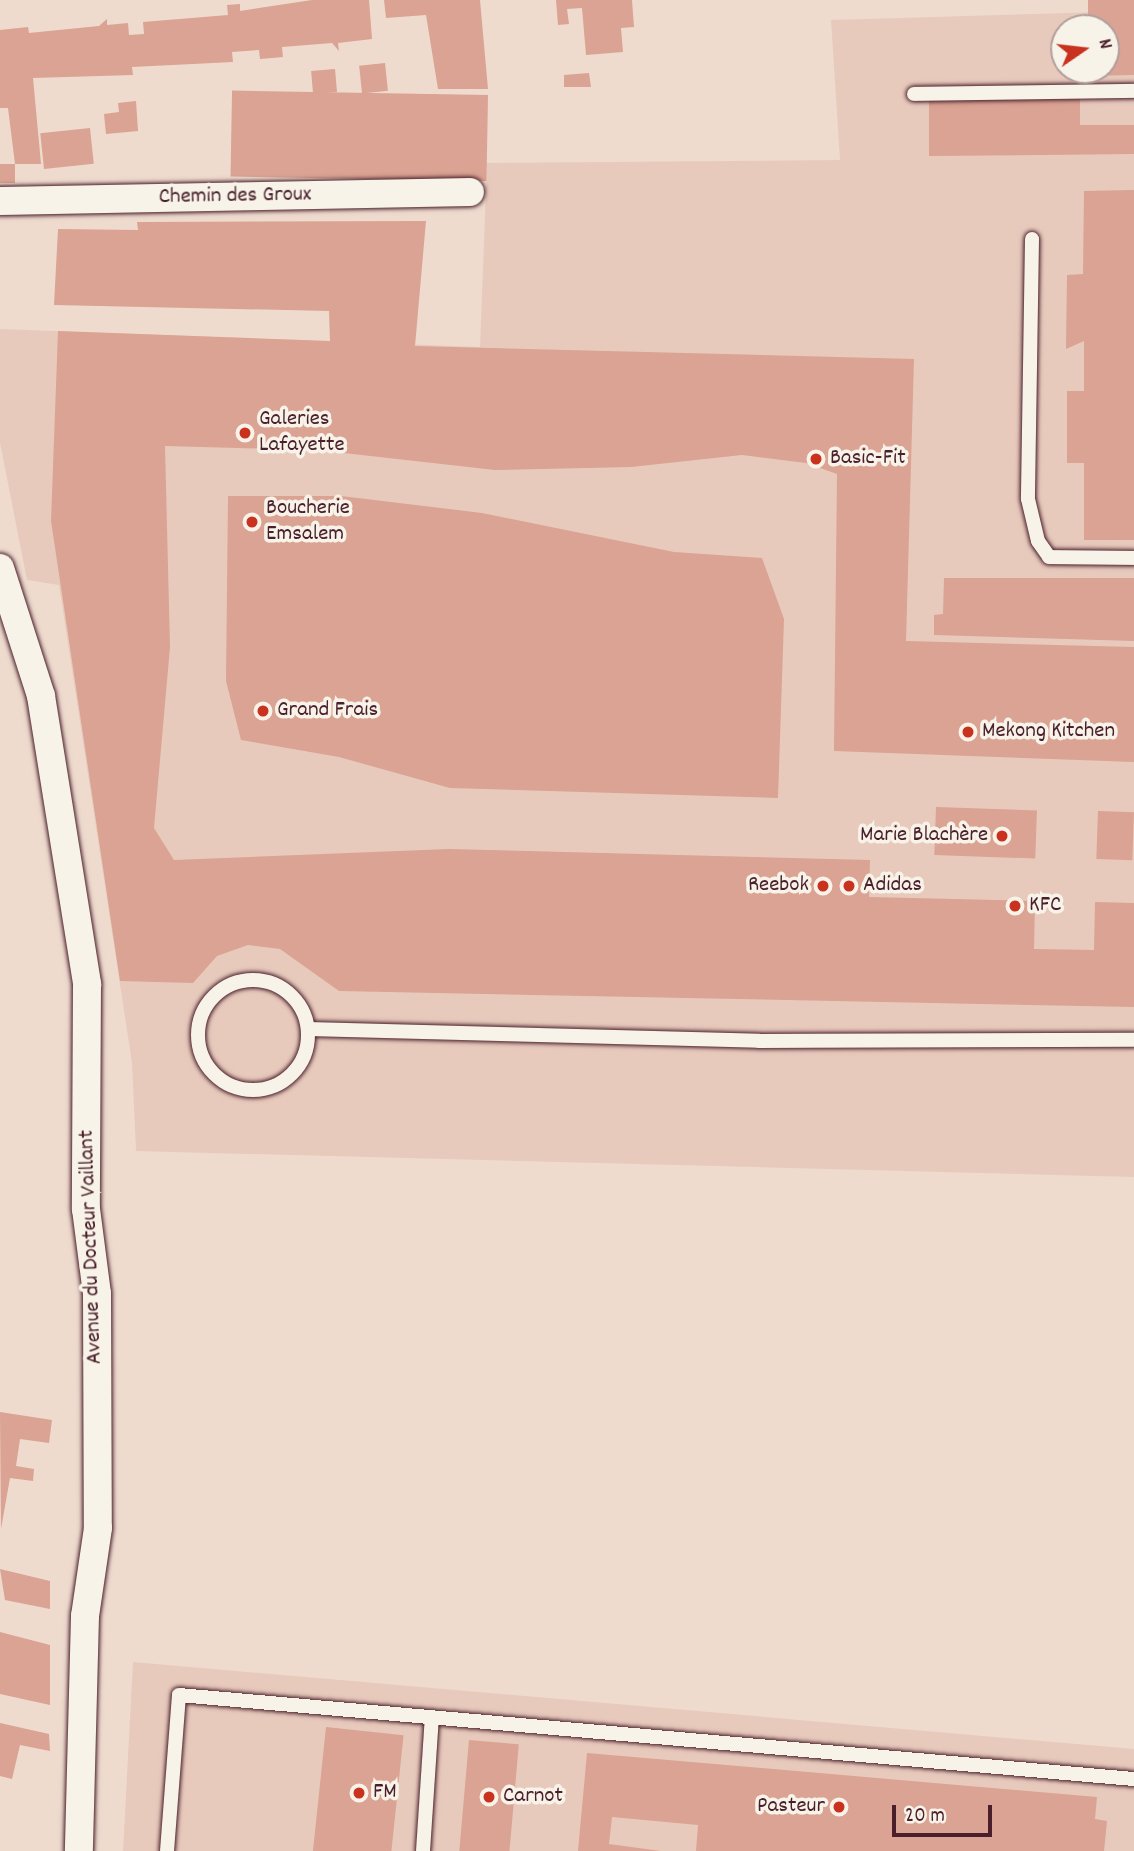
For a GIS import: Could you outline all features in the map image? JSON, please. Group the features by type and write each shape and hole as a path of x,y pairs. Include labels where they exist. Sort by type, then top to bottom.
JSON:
{"street":[{"name":"Chemin des Groux","path":"0,201 470,192"},
{"name":"Avenue du Docteur Vaillant","path":"0,568 41,696 87,984 86,1209 97,1294 98,1528 85,1616 79,1851"}],"lane":[{"path":"914,94 1134,91"},
{"path":"1032,239 1028,499 1038,541 1049,557 1134,558"},
{"path":"238,981 276,984 297,1002 309,1028 302,1062 276,1086 260,1091 226,1084 212,1073 197,1040 207,1004 238,981"},
{"path":"309,1028 759,1041 1134,1041"},
{"path":"167,1851 180,1695 1134,1779"},
{"path":"423,1851 432,1717"}],"shaded area":[{"path":"1134,11 1134,1177 136,1151 132,1063 59,585 27,580 0,443 0,329 480,347 487,163 840,160 831,20"},
{"path":"133,1662 1134,1749 1134,1851 123,1851"}],"building":[{"path":"312,0 369,0 372,39 338,43 339,51 332,43 282,47 283,57 260,59 259,50 232,52 233,62 132,67 133,75 33,78 41,164 15,164 8,108 0,108 0,30 28,27 29,33 99,26 107,19 107,25 128,23 129,35 144,34 143,22 228,15 227,5 240,4 240,11"},
{"path":"384,0 480,0 488,89 438,89 426,15 386,18"},
{"path":"556,0 632,0 634,27 621,28 623,52 586,55 582,8 567,9 569,24 558,25"},
{"path":"1088,0 1134,0 1134,75 1120,75 1120,14 1088,14"},
{"path":"385,63 388,91 362,94 359,66"},
{"path":"335,69 337,92 313,94 311,71"},
{"path":"589,73 591,87 564,87 564,75"},
{"path":"232,91 488,95 486,181 231,177"},
{"path":"1080,99 1080,125 1134,125 1134,154 929,156 929,100"},
{"path":"136,101 138,131 106,134 104,114 119,112 118,103"},
{"path":"90,128 94,164 44,169 40,133"},
{"path":"0,164 15,164 15,183 0,183"},
{"path":"1134,190 1134,540 1084,540 1084,463 1067,463 1067,391 1084,391 1084,341 1066,349 1067,275 1083,274 1084,191"},
{"path":"426,221 415,346 914,359 906,641 1134,647 1134,762 834,751 837,474 806,463 742,455 631,467 495,470 317,450 165,446 170,647 154,828 174,860 449,849 870,860 869,897 1035,901 1034,949 1094,950 1095,902 1134,903 1134,1007 339,991 280,949 248,945 217,956 193,983 120,981 51,521 58,331 330,341 329,311 54,305 58,229 138,230 137,222"},
{"path":"228,496 341,496 482,513 674,552 762,558 784,619 778,798 450,788 339,757 241,740 226,681"},
{"path":"944,578 1134,578 1134,641 934,635 934,615 943,614"},
{"path":"936,807 1037,811 1035,858 934,855"},
{"path":"1098,811 1134,812 1132,860 1096,859"},
{"path":"0,1412 52,1420 49,1443 20,1439 16,1466 34,1469 33,1481 10,1478 1,1529"},
{"path":"0,1569 50,1581 50,1609 5,1600"},
{"path":"0,1632 50,1645 50,1705 0,1694"},
{"path":"0,1723 49,1734 50,1751 20,1745 12,1779 0,1776"},
{"name":"FM","path":"326,1727 404,1735 391,1851 313,1851"},
{"name":"Carnot","path":"469,1740 519,1744 509,1851 459,1851"},
{"name":"Pasteur","path":"587,1753 1097,1797 1095,1819 1107,1821 1104,1851 696,1851 698,1825 612,1817 609,1844 661,1851 578,1851"}],"place":[{"name":"Galeries Lafayette","path":"245,433"},
{"name":"Basic-Fit","path":"816,459"},
{"name":"Boucherie Emsalem","path":"252,522"},
{"name":"Grand Frais","path":"263,711"},
{"name":"Mekong Kitchen","path":"968,732"},
{"name":"Marie Blachère","path":"1002,836"},
{"name":"Reebok","path":"823,886"},
{"name":"Adidas","path":"849,886"},
{"name":"KFC","path":"1015,906"},
{"name":"FM","path":"359,1793"},
{"name":"Carnot","path":"489,1797"},
{"name":"Pasteur","path":"839,1807"}]}
